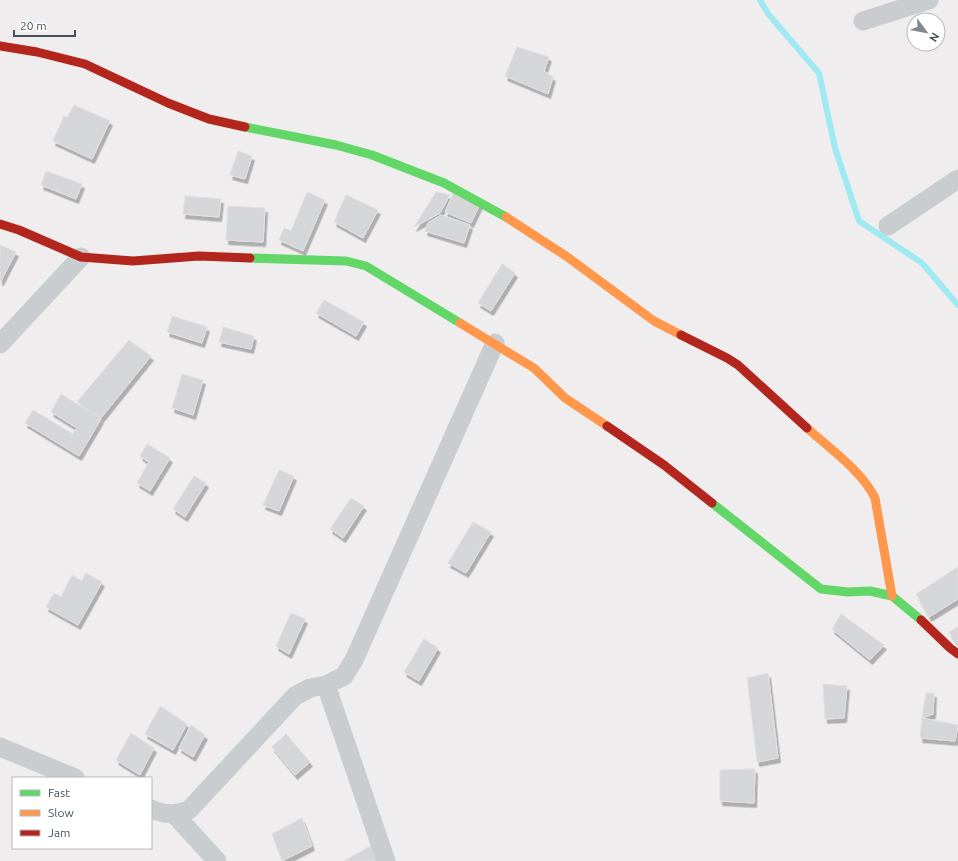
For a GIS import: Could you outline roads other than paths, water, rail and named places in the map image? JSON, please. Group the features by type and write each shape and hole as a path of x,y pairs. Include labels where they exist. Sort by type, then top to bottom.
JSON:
{"street":[{"path":"863,21 929,0"},
{"path":"0,46 45,54 85,64 168,103 210,119 265,132 336,145 372,155 444,183 511,220 566,256 654,321 738,365 860,476 870,488 875,498 892,596"},
{"path":"888,226 958,179"},
{"path":"0,224 19,230 81,257 133,261 199,256 346,261 366,266 534,368 565,398 664,465 821,589 848,592 870,591 892,596 914,613 958,654"},
{"path":"0,344 81,257"},
{"path":"152,809 161,813 175,815 189,810 295,696 310,688 326,685 344,676 354,660 495,343"},
{"path":"326,685 386,861"},
{"path":"0,747 73,777"},
{"path":"175,815 217,861"}],"waterway":[{"path":"760,0 769,15 819,73 835,148 859,221 922,263 958,305"}]}
